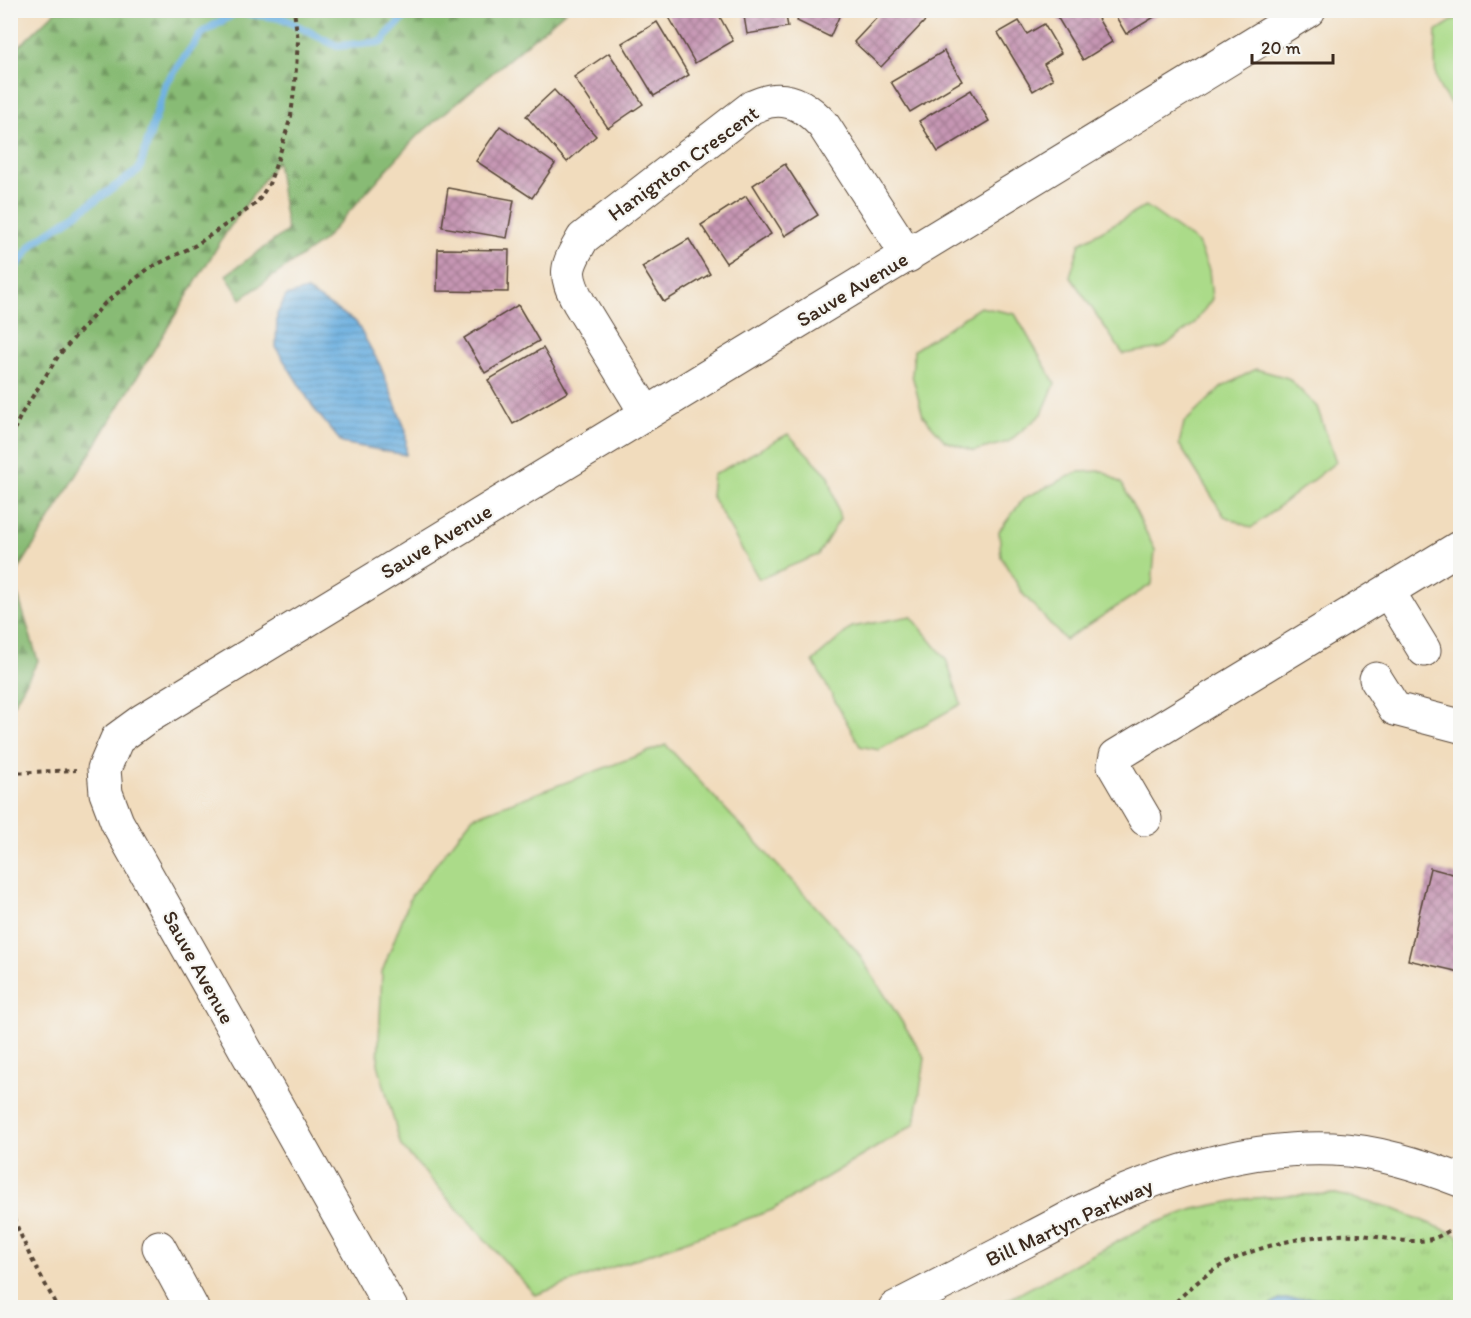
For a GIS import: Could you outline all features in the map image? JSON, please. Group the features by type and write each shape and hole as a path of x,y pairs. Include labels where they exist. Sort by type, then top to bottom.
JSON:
{"street":[{"name":"Sauve Avenue","path":"391,1308 117,822 106,793 104,769 117,739 143,720 1309,10"},
{"name":"Hanignton Crescent","path":"646,413 579,303 571,288 567,271 573,254 583,238 752,107 772,101 794,102 812,112 824,126 908,256"},
{"path":"1145,819 1114,766 1116,756 1461,547"},
{"path":"1388,591 1424,650"},
{"path":"1376,679 1395,709 1461,726"},
{"name":"Bill Martyn Parkway","path":"895,1308 1116,1195 1188,1168 1242,1155 1334,1149 1385,1156 1461,1180"},
{"path":"159,1247 192,1308"}],"path":[{"path":"10,438 22,413 59,355 105,303 148,269 196,245 257,203 269,183 291,116 298,40 294,10"},
{"path":"10,773 104,769"},
{"path":"10,1210 29,1254 58,1308"},
{"path":"1170,1308 1183,1294 1206,1276 1228,1262 1259,1250 1291,1241 1323,1236 1357,1235 1414,1241 1427,1240 1438,1237 1461,1224"}],"green space":[{"path":"56,11 566,11 415,138 323,241 241,299 226,275 287,231 277,161 227,231 13,579 38,661 11,709 11,54"},
{"path":"1460,16 1460,115 1438,84 1435,58 1436,31"},
{"path":"1146,206 1198,243 1209,270 1212,299 1194,324 1162,348 1123,354 1070,276 1080,243"},
{"path":"980,307 1015,314 1055,383 1042,414 1008,442 974,451 945,441 923,416 912,375 914,350"},
{"path":"1256,369 1288,378 1317,407 1336,462 1251,528 1224,516 1179,444 1184,423 1222,387"},
{"path":"788,434 829,476 840,519 818,555 759,579 711,495 713,475"},
{"path":"1103,471 1122,484 1155,550 1152,584 1065,640 1023,594 1001,557 999,531 1024,498 1078,472"},
{"path":"911,616 946,659 961,704 879,750 860,746 813,661 852,627"},
{"path":"666,745 856,950 925,1058 915,1124 772,1210 535,1295 401,1146 378,1064 382,972 411,896 473,817"},
{"path":"1336,1194 1389,1207 1460,1238 1460,1307 992,1308 1147,1226 1194,1209 1244,1199"}],"water":[{"path":"306,290 356,322 380,365 406,431 406,455 342,443 315,410 276,348 277,314 286,296"},
{"path":"1330,1298 1367,1307 1267,1307 1281,1299"}],"building":[{"path":"665,10 716,10 733,41 695,63"},
{"path":"743,10 785,10 788,27 747,34"},
{"path":"802,10 842,10 830,37 797,21"},
{"path":"884,10 914,10 925,21 881,67 854,42"},
{"path":"1053,10 1093,10 1112,42 1083,60"},
{"path":"1112,10 1159,10 1161,13 1126,34"},
{"path":"1019,21 1027,34 1044,24 1061,53 1044,64 1053,79 1033,91 998,33"},
{"path":"657,22 689,75 654,96 622,43"},
{"path":"944,51 962,81 910,112 891,82"},
{"path":"609,53 643,104 608,128 574,77"},
{"path":"554,90 596,136 567,162 526,116"},
{"path":"971,90 989,121 938,152 919,121"},
{"path":"500,126 555,164 532,198 476,161"},
{"path":"785,164 818,215 785,236 753,185"},
{"path":"448,188 514,200 507,238 442,227"},
{"path":"746,196 771,234 726,263 701,225"},
{"path":"689,239 710,274 664,302 642,267"},
{"path":"438,249 509,250 508,292 437,291"},
{"path":"518,305 539,341 485,373 464,338"},
{"path":"543,348 568,392 513,424 488,380"},
{"path":"1430,868 1460,876 1460,972 1408,960"}],"waterway":[{"path":"10,274 34,243 139,170 166,83 202,33 236,12 282,18 337,46 382,42 411,10"}]}
